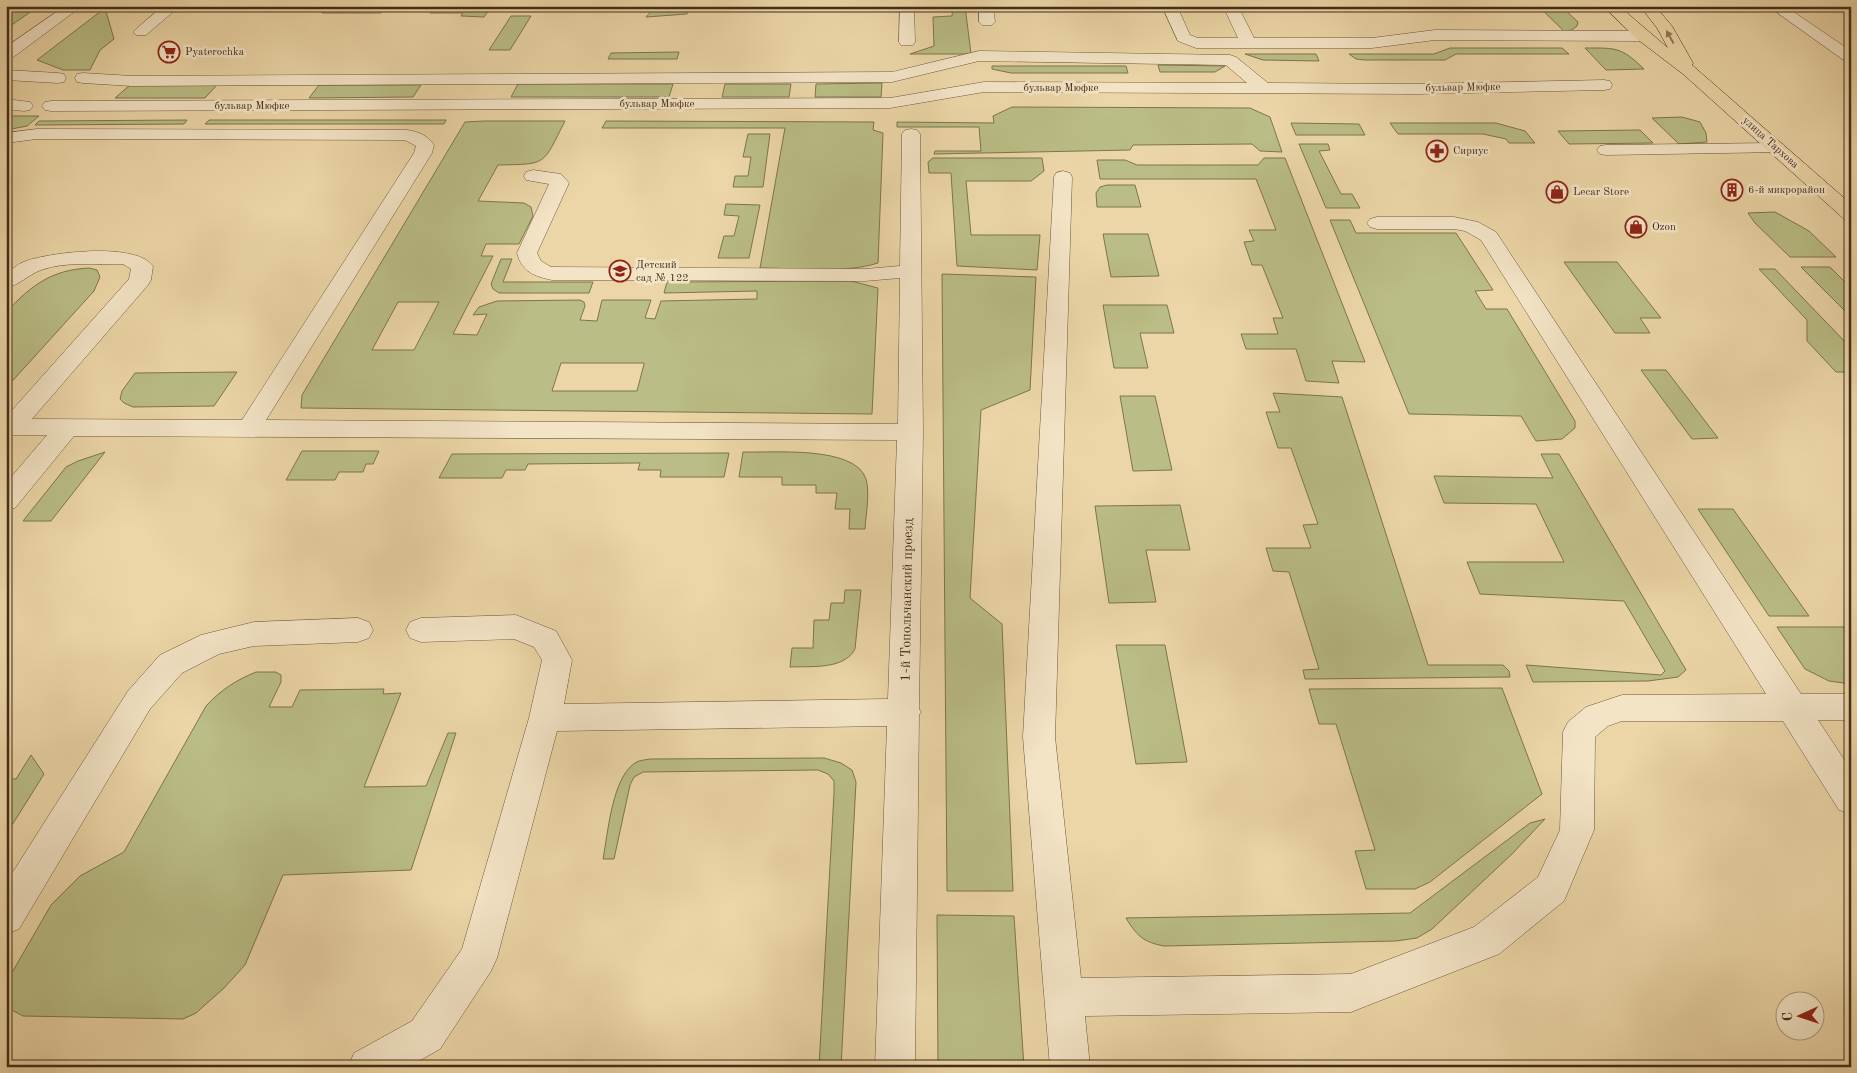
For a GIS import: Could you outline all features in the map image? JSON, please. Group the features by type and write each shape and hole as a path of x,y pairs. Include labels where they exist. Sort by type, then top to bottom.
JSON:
{"main road":[{"name":"улица Тархова","path":"1610,6 1642,36 1689,71 1851,216"},
{"name":"улица Тархова","path":"1647,6 1664,26 1689,71"}],"street":[{"path":"6,55 75,6"},
{"path":"141,32 173,6"},
{"path":"907,6 907,42"},
{"path":"986,6 987,22"},
{"path":"1169,6 1184,38 1196,43 1372,43 1426,36 1642,36"},
{"path":"1230,6 1248,43"},
{"path":"1774,6 1851,58"},
{"name":"бульвар Мюфке","path":"83,78 188,81 892,77 979,56 1230,60 1263,88"},
{"path":"6,75 58,78"},
{"name":"бульвар Мюфке","path":"51,106 890,102 984,87 1416,89 1604,85"},
{"path":"6,104 24,106"},
{"path":"6,138 37,134 407,135 420,139 425,145 423,153 249,428"},
{"name":"1-й Топольчанский проезд","path":"895,1067 905,712 910,432 911,134"},
{"path":"1606,150 1777,148"},
{"path":"533,176 554,178 559,184 527,253 530,265 538,272 552,274 865,275 911,271"},
{"path":"1063,177 1040,737 1070,1067"},
{"path":"1377,223 1454,223 1472,226 1489,236 1790,707 1851,799"},
{"path":"6,282 32,266 59,259 127,258 142,266 140,280 9,427"},
{"path":"9,427 910,432"},
{"path":"6,501 67,428"},
{"path":"368,1067 426,1035 478,958 545,718 557,660 546,639 516,628 421,630"},
{"path":"6,916 139,700 171,664 212,643 254,634 358,630"},
{"path":"1065,997 1351,993 1486,941 1551,889 1577,830 1580,732 1597,716 1622,708 1851,707"},
{"path":"545,718 905,712"}],"green space":[{"path":"6,6 39,6 6,29"},
{"path":"331,6 386,6 381,13 322,13"},
{"path":"436,6 492,6 484,17 461,16 463,13 430,13"},
{"path":"690,6 691,8 687,14 646,17 660,7"},
{"path":"953,6 965,6 971,54 910,54 934,46 933,17 952,16"},
{"path":"1538,6 1561,6 1578,22 1577,26 1572,30 1564,31"},
{"path":"105,8 114,39 100,50 90,70 63,70 37,60"},
{"path":"511,16 531,16 510,50 489,50"},
{"path":"1450,48 1562,48 1569,54 1456,54 1445,60 1365,60 1356,59 1349,54 1434,54"},
{"path":"1585,48 1618,50 1630,56 1644,69 1606,70"},
{"path":"679,52 677,59 608,59 611,53"},
{"path":"1245,54 1316,54 1319,61 1263,60"},
{"path":"1158,65 1225,66 1215,72 1160,72"},
{"path":"992,66 1126,66 1128,73 1011,73 992,69"},
{"path":"882,83 881,97 815,97 816,84"},
{"path":"518,84 673,84 669,97 511,97"},
{"path":"725,84 791,84 789,97 722,97"},
{"path":"130,85 217,85 205,98 115,98"},
{"path":"319,85 421,85 413,97 309,98"},
{"path":"1012,107 1250,108 1270,117 1282,152 1260,151 1252,144 1133,145 1130,150 934,154 935,151 981,151 979,127 897,127 897,122 994,123 993,116"},
{"path":"6,116 39,116 27,126 6,130"},
{"path":"1682,117 1700,122 1706,133 1707,142 1679,144 1652,118"},
{"path":"187,120 184,124 35,125 39,121"},
{"path":"209,120 446,120 444,124 205,124"},
{"path":"565,121 552,147 542,160 535,163 498,165 478,201 524,203 531,207 533,216 519,244 486,244 481,256 493,256 453,334 477,335 487,314 473,315 479,307 497,301 580,300 584,302 585,306 580,320 597,321 602,300 651,300 645,318 655,319 661,301 757,299 757,291 664,293 667,282 851,281 878,288 872,414 301,408 302,395 465,122","holes":["398,302 439,302 414,350 372,350","561,363 644,363 644,364 637,391 552,391"]},
{"path":"606,121 874,122 873,130 883,133 878,263 850,268 820,270 760,268 785,128 602,128"},
{"path":"1291,123 1359,124 1365,135 1296,135"},
{"path":"1390,123 1496,123 1525,131 1535,143 1509,143 1506,139 1483,134 1398,134"},
{"path":"1640,130 1653,143 1569,144 1558,131"},
{"path":"748,134 770,134 763,187 733,187 735,176 748,176 751,157 743,157"},
{"path":"1299,144 1328,144 1330,150 1319,151 1341,194 1352,194 1360,208 1326,208"},
{"path":"933,158 1042,158 1044,171 1031,181 966,181 971,235 1040,235 1037,270 957,266 951,173 929,173 928,162"},
{"path":"1264,158 1285,158 1365,362 1332,361 1339,383 1306,381 1296,349 1246,349 1241,334 1278,334 1273,318 1283,318 1262,265 1252,265 1244,242 1254,241 1249,230 1276,230 1256,179 1100,179 1097,160 1125,160 1137,165 1258,165"},
{"path":"1107,185 1135,185 1141,207 1097,207 1096,193 1100,187"},
{"path":"726,204 760,205 749,258 718,258 724,236 734,236 739,216 724,215"},
{"path":"1775,212 1809,231 1836,257 1790,257 1755,223 1748,213"},
{"path":"1330,220 1350,220 1356,233 1456,233 1493,290 1475,291 1486,309 1507,309 1575,421 1575,428 1562,439 1536,441 1521,416 1409,414"},
{"path":"1103,234 1148,234 1159,276 1111,277"},
{"path":"501,259 512,259 503,282 593,282 589,293 499,293 493,289 491,284"},
{"path":"1564,262 1617,262 1661,318 1640,318 1650,333 1615,333"},
{"path":"1801,267 1830,267 1851,288 1851,317"},
{"path":"89,268 97,270 100,277 94,291 6,388 6,312 25,294 43,281 64,272"},
{"path":"1759,269 1775,269 1851,348 1851,372 1836,372 1807,341 1807,320"},
{"path":"942,274 1036,277 1030,390 981,410 970,598 1002,624 1013,891 947,891"},
{"path":"1103,305 1167,305 1174,333 1140,333 1148,368 1114,368"},
{"path":"1641,370 1666,370 1718,438 1692,439"},
{"path":"237,372 214,406 133,407 120,399 122,391 135,373"},
{"path":"1273,393 1342,397 1428,665 1503,665 1509,671 1510,677 1305,679 1303,670 1319,669 1289,572 1273,571 1266,548 1311,548 1303,525 1318,524 1291,448 1278,448 1266,412 1280,412"},
{"path":"1120,396 1155,396 1172,470 1133,471"},
{"path":"302,451 379,451 373,464 366,464 363,472 339,472 335,480 286,480"},
{"path":"105,452 51,521 23,521 66,467"},
{"path":"743,452 811,453 846,461 859,468 866,479 867,485 868,497 865,529 849,529 850,509 835,509 837,493 816,493 816,485 782,485 782,477 739,477"},
{"path":"729,453 724,477 660,477 661,470 638,470 640,463 528,464 525,470 506,470 502,478 439,478 452,454"},
{"path":"1541,454 1559,454 1686,670 1678,677 1648,681 1533,682 1526,665 1661,675 1665,671 1624,601 1480,594 1467,562 1564,562 1536,504 1444,503 1434,476 1553,478"},
{"path":"1180,505 1190,550 1146,550 1156,602 1109,603 1095,506"},
{"path":"1698,509 1733,509 1809,616 1769,616"},
{"path":"845,590 861,590 855,649 850,656 843,661 826,666 790,667 792,648 813,648 814,620 829,620 831,603 844,603"},
{"path":"1777,627 1851,627 1851,684 1829,681 1805,669"},
{"path":"1116,645 1165,645 1187,762 1136,764"},
{"path":"256,672 276,672 281,675 281,682 269,707 292,707 300,690 384,689 383,694 401,693 364,787 426,786 448,733 456,733 411,870 283,875 245,965 224,988 196,1013 183,1019 23,1016 6,1007 6,983 51,905 80,876 124,852 206,706 229,686"},
{"path":"1502,688 1542,794 1430,882 1415,889 1366,889 1355,851 1375,850 1336,724 1319,724 1309,689"},
{"path":"31,755 44,774 9,830 6,830 6,779 16,779"},
{"path":"824,758 841,763 852,770 856,782 841,1067 819,1067 834,793 834,781 828,774 818,770 643,772 634,777 630,785 614,859 603,859 616,793 627,770 637,762 650,759"},
{"path":"1545,819 1512,854 1432,929 1417,938 1396,941 1164,946 1141,937 1126,918 1410,913 1530,823"},
{"path":"937,915 1014,916 1024,1067 938,1067"}],"place":[{"name":"Pyaterochka","path":"169,52"},
{"name":"Сириус","path":"1437,151"},
{"name":"6-й микрорайон","path":"1732,190"},
{"name":"Lecar Store","path":"1557,192"},
{"name":"Ozon","path":"1636,227"},
{"name":"Детский сад № 122","path":"620,271"}]}
